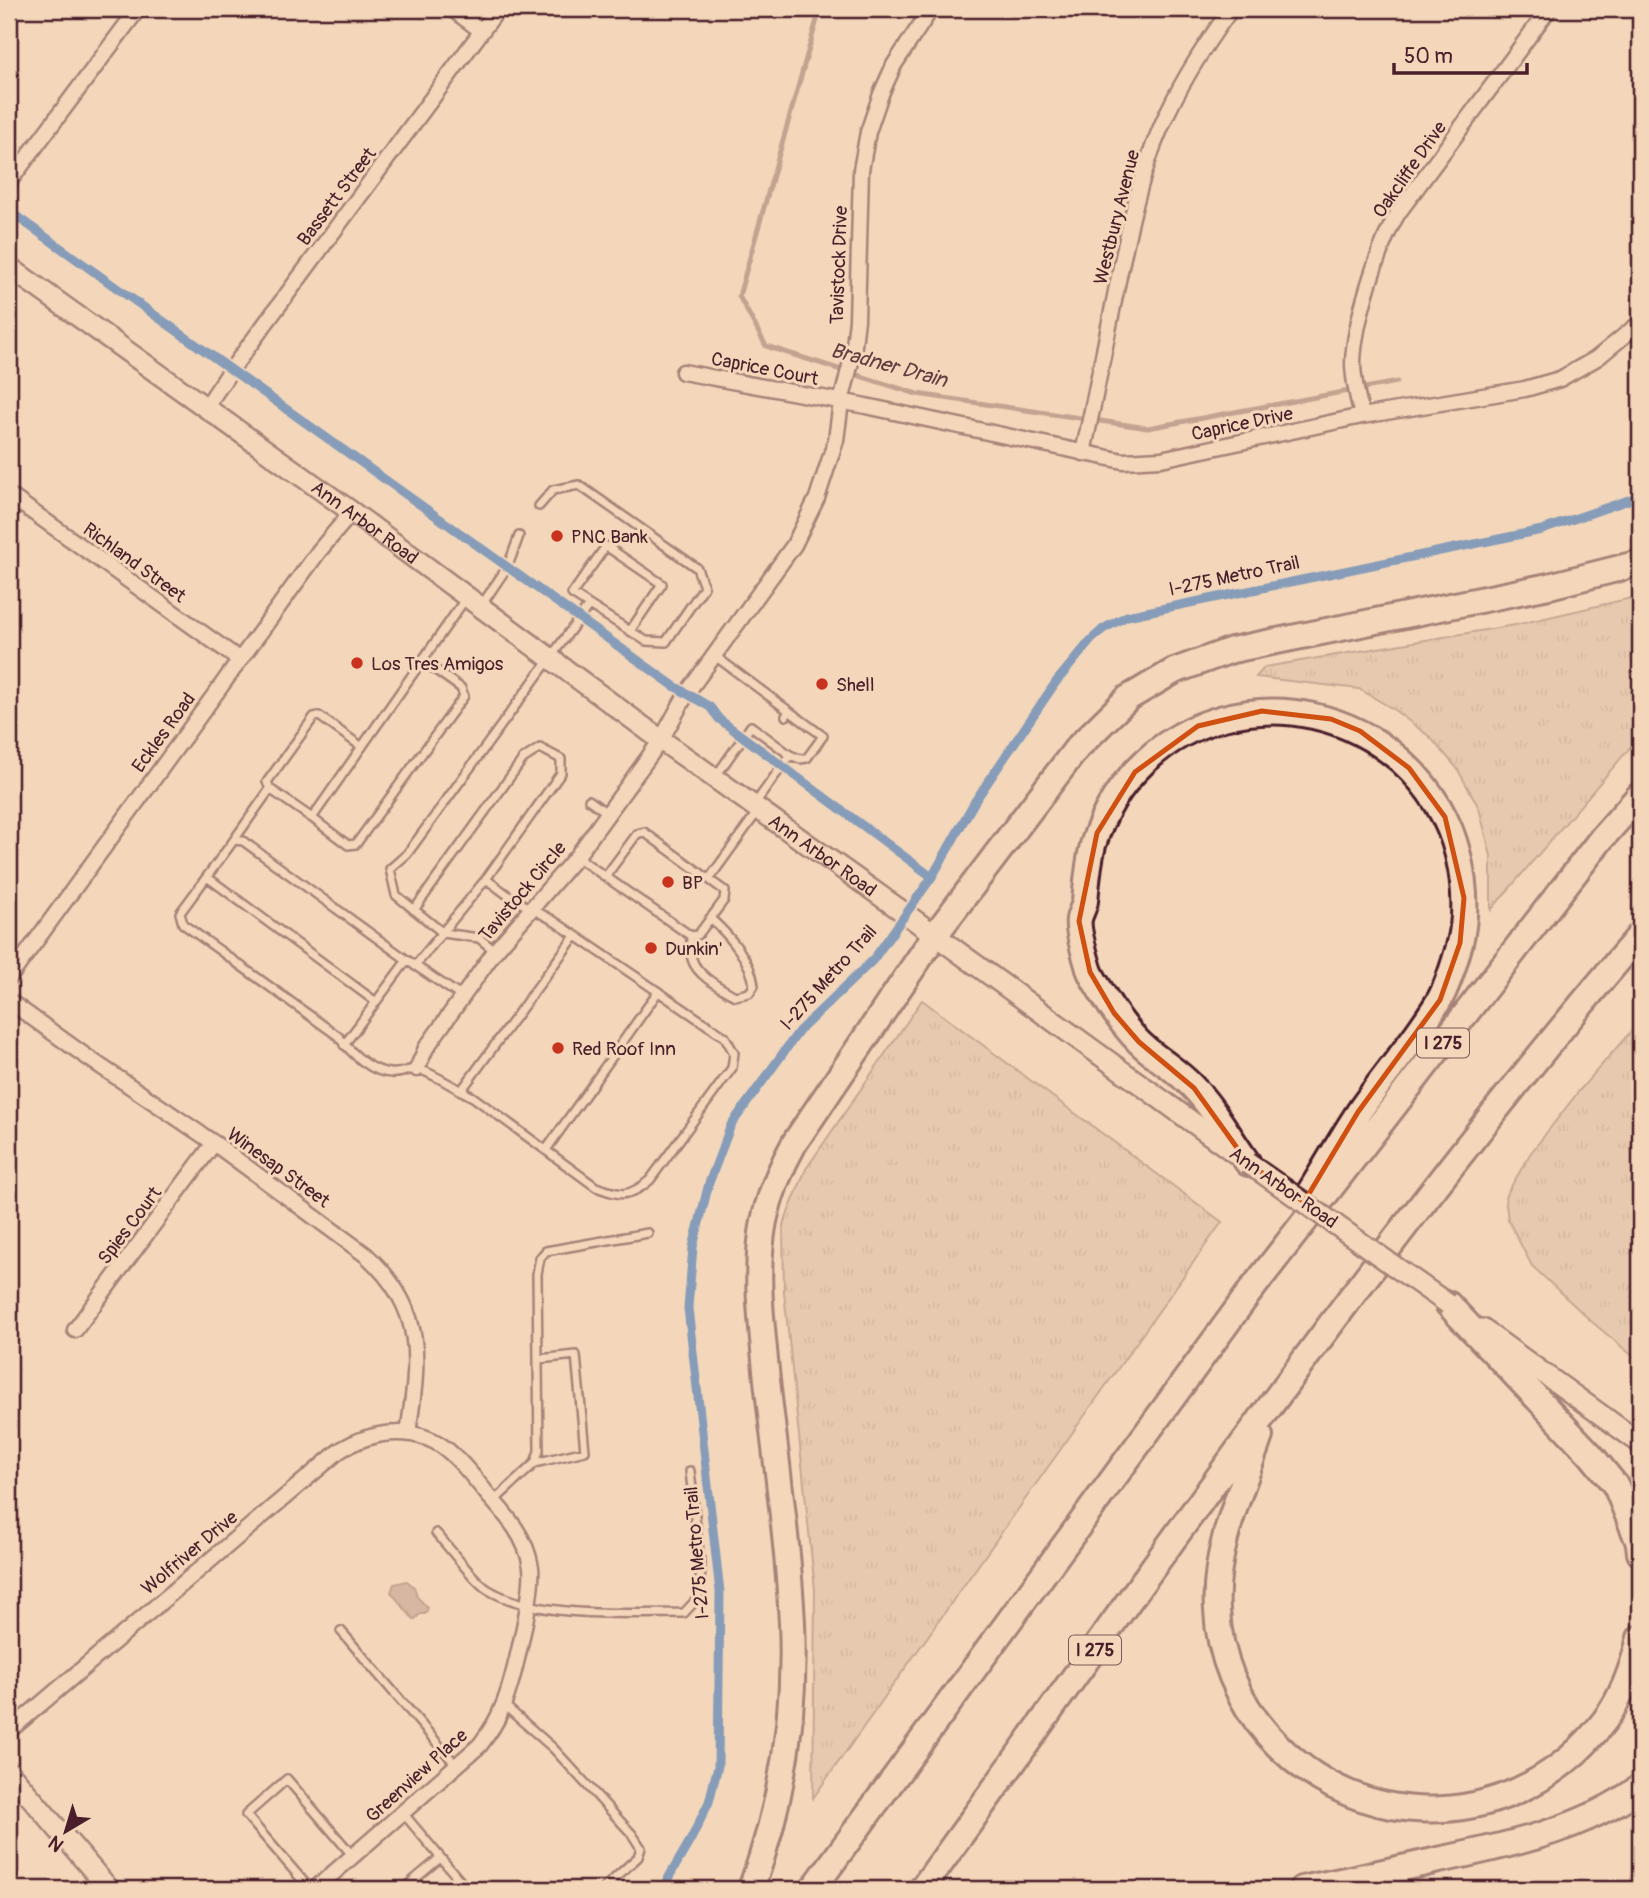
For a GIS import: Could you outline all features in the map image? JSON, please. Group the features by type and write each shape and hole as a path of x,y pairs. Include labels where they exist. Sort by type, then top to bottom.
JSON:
{"highway":[{"path":"751,1889 773,1819 785,1765 793,1664 789,1586 760,1314 759,1258 764,1222 776,1181 795,1142 935,935 1077,748 1128,698 1174,671 1231,650 1549,586 1640,563"},
{"path":"1248,1163 1194,1087 1139,1042 1114,1013 1090,972 1079,921 1085,905 1090,856 1097,833 1115,798 1149,758 1198,726 1231,715 1294,711 1331,719 1360,731 1392,754 1427,789 1445,817 1455,841 1462,872 1464,917 1460,943 1440,1000 1358,1112 1249,1293"},
{"name":"I 275","path":"813,1889 1249,1293 1602,838 1640,795"},
{"name":"I 275","path":"922,1889 1268,1411 1437,1183 1640,935"},
{"path":"1448,1304 1591,1455 1616,1486 1639,1543 1640,1553"},
{"path":"1268,1411 1220,1553 1217,1574 1219,1628 1227,1664 1246,1705 1258,1724 1283,1752 1310,1773 1334,1787 1366,1800 1400,1808 1434,1810 1469,1807 1502,1798 1531,1786 1559,1768 1584,1745 1606,1719 1621,1694 1634,1663 1640,1638"},
{"path":"1302,1889 1502,1847 1550,1832 1592,1814 1640,1787"}],"main road":[{"name":"Ann Arbor Road","path":"9,267 352,512 661,740 1640,1443"},
{"path":"9,1772 109,1889"}],"street":[{"path":"9,181 138,9"},
{"path":"452,9 482,31"},
{"name":"Bassett Street","path":"206,407 230,370 498,9"},
{"name":"Tavistock Drive","path":"661,740 687,693 794,545 828,469 836,440 857,320 860,198 868,132 894,65 931,9"},
{"name":"Westbury Avenue","path":"1083,453 1130,220 1142,177 1176,94 1200,52 1231,9"},
{"name":"Oakcliffe Drive","path":"1362,416 1354,378 1354,347 1387,231 1549,9"},
{"name":"Caprice Drive","path":"841,402 1123,461 1160,459 1362,416 1525,389 1560,379 1597,358 1635,327"},
{"name":"Caprice Court","path":"683,372 841,402"},
{"name":"Richland Street","path":"12,504 240,660"},
{"name":"Eckles Road","path":"9,978 319,551 352,512"},
{"name":"Tavistock Circle","path":"417,1069 426,1048 495,951 577,856 661,740"},
{"name":"Winesap Street","path":"9,1001 214,1143 366,1255 395,1286 409,1314 416,1351 416,1380 408,1433"},
{"name":"Spies Court","path":"75,1330 214,1143"},
{"name":"Greenview Place","path":"313,1889 457,1767 490,1733 504,1704 531,1591 531,1569 519,1532 452,1453 430,1440 408,1433"},
{"name":"Wolfriver Drive","path":"9,1731 339,1451 370,1435 408,1433"}],"lane":[{"path":"539,506 553,490 579,485 697,568 704,587 666,642 646,641 589,606 572,594 606,546 662,584 630,631"},
{"path":"312,818 422,661 508,566 519,536"},
{"path":"495,951 479,938 443,933 396,895 390,869 407,854 589,606"},
{"path":"715,656 787,714 823,736 807,758 800,760 790,755 772,736 751,726 715,778"},
{"path":"362,747 319,716 314,717 267,782 270,789 348,845 356,844 464,696 461,688 422,661"},
{"path":"414,910 523,759 540,748 561,760 561,773 486,879 415,966"},
{"path":"709,879 790,755"},
{"path":"270,789 180,913 183,924 338,1036 350,1052 382,1073 417,1069 461,1091 596,1187 620,1195 636,1192 650,1180 732,1068 734,1053 725,1037 486,879"},
{"path":"589,800 608,813"},
{"path":"577,856 605,877 691,936 698,935 724,900 725,891 644,832 637,834 605,877"},
{"path":"234,840 243,841 462,997"},
{"path":"207,877 376,1002"},
{"path":"691,936 692,958 697,968 720,988 735,996 749,993 754,986 754,975 729,935 710,918"},
{"path":"461,1091 575,936"},
{"path":"344,1045 407,960"},
{"path":"547,1150 658,992"},
{"path":"494,1502 535,1463 540,1451 537,1275 540,1258 546,1251 648,1233"},
{"path":"535,1463 585,1451 576,1355 539,1359"},
{"path":"436,1533 486,1588 527,1606 570,1610 684,1612 698,1598 701,1570 690,1471"},
{"path":"341,1631 457,1767"},
{"path":"504,1704 553,1748 632,1834 641,1848 638,1857 603,1889"},
{"path":"313,1889 246,1815 287,1779 354,1856"},
{"path":"403,1813 467,1889"},
{"path":"403,1889 440,1858"}],"highlighted area":[{"path":"1262,711 1331,719 1360,731 1409,768 1445,817 1464,898 1460,943 1440,1000 1358,1112 1304,1202 1248,1163 1194,1088 1139,1042 1114,1013 1090,972 1079,921 1097,833 1135,772 1198,726"}],"green space":[{"path":"1640,596 1640,736 1491,910 1491,856 1479,808 1457,768 1430,737 1393,709 1359,689 1256,677 1265,667 1515,625"},
{"path":"922,1000 1222,1222 813,1798 815,1590 784,1292 783,1225 806,1169"},
{"path":"1640,1021 1640,1362 1532,1266 1508,1220 1505,1197 1530,1154 1579,1091"}],"shaded area":[{"path":"407,1581 428,1608 425,1614 420,1614 414,1620 391,1592 394,1584"}],"waterway":[{"name":"Bradner Drain","path":"820,9 739,296 766,346 917,394 1148,428 1397,382"}],"cycle path":[{"path":"9,211 674,686 710,707 719,719 932,877"},
{"name":"I-275 Metro Trail","path":"662,1889 709,1802 718,1766 720,1592 688,1308 693,1247 709,1183 731,1125 799,1031 873,960 932,877 975,801 1056,682 1103,629 1127,616 1542,530 1640,496"}],"place":[{"name":"PNC Bank","path":"557,536"},
{"name":"Los Tres Amigos","path":"357,663"},
{"name":"Shell","path":"822,684"},
{"name":"BP","path":"668,882"},
{"name":"Dunkin'","path":"651,948"},
{"name":"Red Roof Inn","path":"558,1048"}]}
